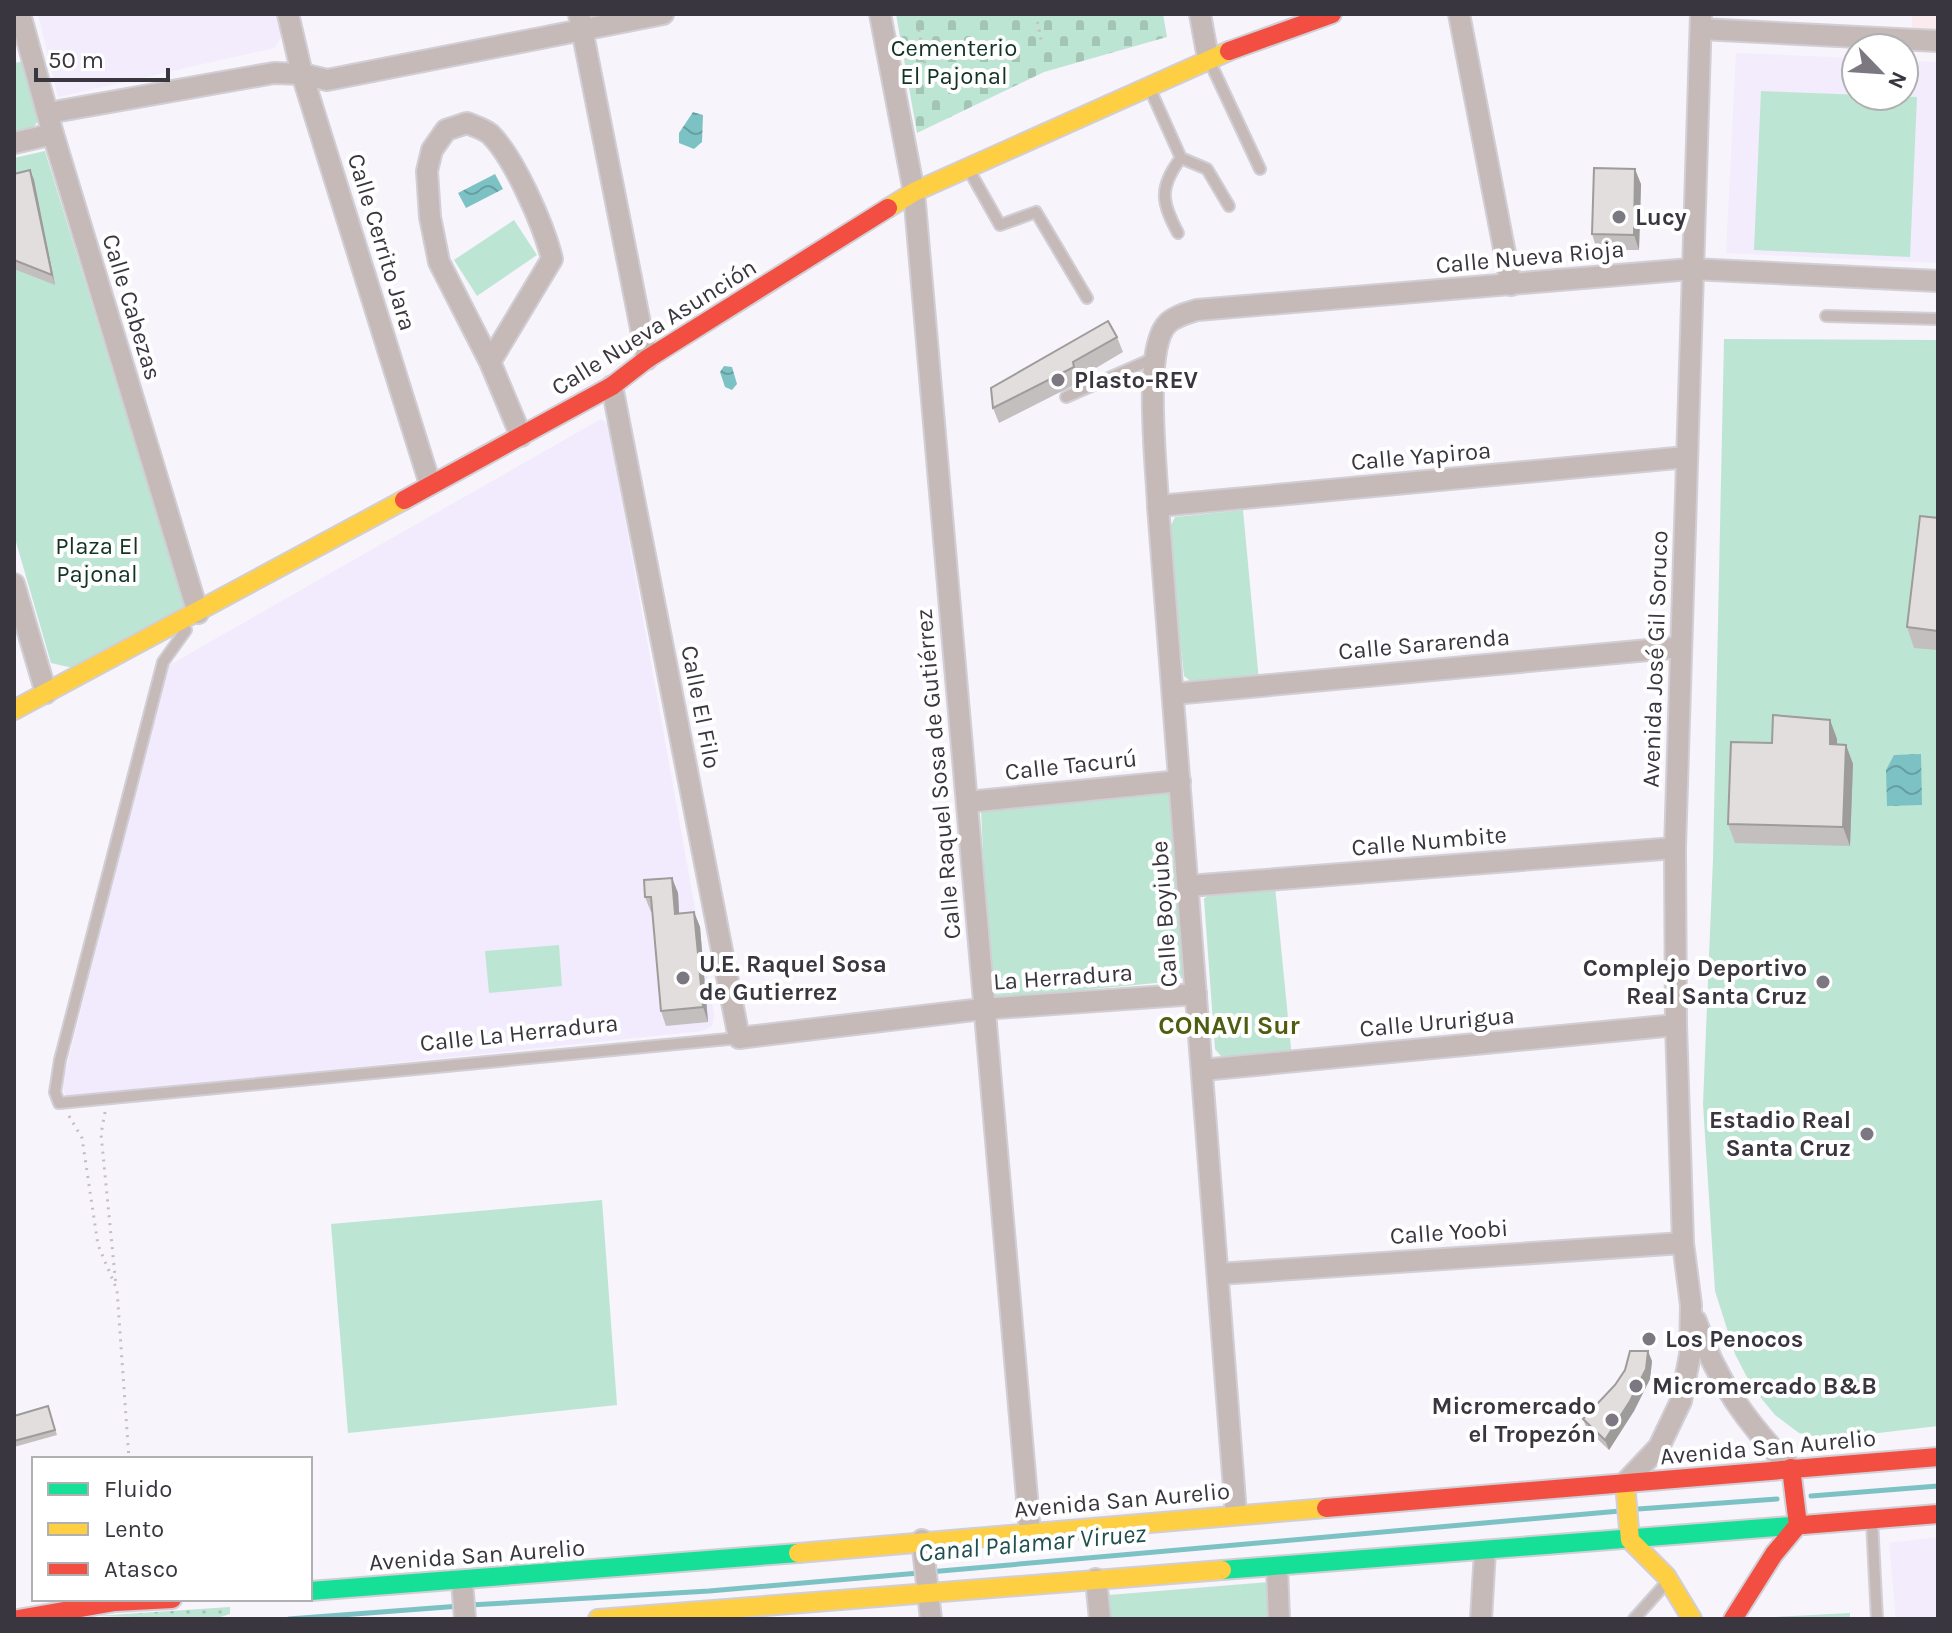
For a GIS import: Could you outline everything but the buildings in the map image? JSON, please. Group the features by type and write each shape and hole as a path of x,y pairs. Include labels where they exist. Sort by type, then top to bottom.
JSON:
{"main road":[{"name":"Calle Nueva Asunción","path":"14,710 612,386 647,359 914,192 1208,58 1332,14"},
{"name":"Avenida San Aurelio","path":"312,1591 462,1587 923,1546 1236,1514 1625,1489 1938,1457"},
{"path":"1733,1619 1797,1522 1792,1470"},
{"path":"1625,1489 1630,1535 1656,1562 1692,1619"},
{"path":"598,1619 764,1612 926,1588 1277,1568 1485,1551 1630,1535 1938,1514"},
{"path":"18,1619 134,1601"}],"street":[{"name":"Calle Cabezas","path":"20,14 53,134 198,613"},
{"name":"Calle Cerrito Jara","path":"288,14 302,74 430,484"},
{"path":"48,113 274,73 302,74 327,80 581,22 663,14"},
{"name":"Calle Raquel Sosa de Gutiérrez","path":"880,14 914,192 982,1009 1030,1533"},
{"path":"1200,14 1208,58"},
{"path":"1459,14 1511,285"},
{"path":"581,22 647,359"},
{"path":"1701,22 1938,41"},
{"name":"Avenida José Gil Soruco","path":"1625,1489 1659,1447 1681,1401 1690,1355 1691,1305 1683,1243 1676,1025 1675,848 1701,22"},
{"path":"490,362 552,259 540,221 503,153 488,133 467,123 446,130 432,150 427,171 430,217 439,262 490,362 521,436"},
{"path":"14,143 53,134"},
{"name":"Calle Nueva Rioja","path":"1152,359 1168,323 1197,310 1691,269 1938,281"},
{"name":"Calle Boyiube","path":"1152,359 1158,506 1236,1514"},
{"name":"Calle El Filo","path":"612,386 739,1038"},
{"name":"Calle Yapiroa","path":"1158,506 1687,457"},
{"path":"14,584 46,693"},
{"name":"Calle Sararenda","path":"1173,694 1681,647"},
{"name":"Calle Tacurú","path":"967,802 1180,781"},
{"name":"Calle Numbite","path":"1188,886 1675,848"},
{"name":"La Herradura","path":"982,1009 1196,994"},
{"name":"Calle La Herradura","path":"739,1038 982,1009"},
{"name":"Calle Ururigua","path":"1202,1070 1676,1025"},
{"name":"Calle Yoobi","path":"1218,1274 1683,1243"},
{"name":"Avenida José Gil Soruco","path":"1691,1305 1708,1354 1740,1410 1792,1470"},
{"path":"923,1546 931,1619"},
{"path":"1481,1619 1485,1551"},
{"path":"1277,1568 1279,1619"},
{"path":"1096,1579 1100,1619"},
{"path":"462,1587 465,1619"}],"lane":[{"path":"1208,58 1260,169"},
{"path":"1149,87 1181,158 1207,169 1229,206"},
{"path":"1178,233 1164,207 1172,170 1181,158"},
{"path":"968,168 1000,225 1036,212 1087,298"},
{"path":"1826,316 1938,319"},
{"path":"1066,397 1152,359"},
{"path":"59,1103 55,1092 60,1060 163,662 198,613"},
{"name":"Calle La Herradura","path":"59,1103 739,1038"},
{"path":"1872,1519 1877,1619"},
{"path":"1634,1619 1669,1580"}],"path":[{"path":"916,14 927,76"},
{"path":"1036,14 1042,45"},
{"path":"114,1098 102,1117 101,1134 117,1290 129,1457"},
{"path":"59,1103 82,1138 98,1245 117,1290"}],"shaded area":[{"path":"38,14 279,14 283,34 274,48 58,97"},
{"path":"1912,14 1938,14 1938,30 1912,29"},
{"path":"1736,53 1840,57 1840,112 1920,112 1920,61 1938,62 1938,263 1726,253"},
{"path":"601,419 608,424 714,1014 712,1026 702,1031 66,1097 62,1086 166,667"},
{"path":"1938,1537 1938,1619 1896,1619 1889,1543"}],"green space":[{"name":"Cementerio El Pajonal","path":"896,14 1163,14 1167,37 1044,72 917,133"},
{"path":"26,61 40,119 31,130 14,134 14,63"},
{"path":"1761,91 1840,94 1840,112 1916,112 1910,257 1754,250"},
{"name":"Plaza El Pajonal","path":"45,151 185,607 73,668 51,663 14,535 14,158"},
{"path":"514,220 537,255 477,296 454,260"},
{"name":"Complejo Deportivo Real Santa Cruz","path":"1724,339 1938,340 1938,1426 1827,1439 1799,1433 1775,1415 1752,1387 1735,1354 1715,1291 1703,1104 1713,859"},
{"path":"1243,510 1259,681 1197,686 1184,676 1168,532 1175,517"},
{"path":"1162,789 1171,793 1187,975 1177,981 997,998 990,992 981,811 986,804"},
{"path":"1275,886 1292,1058 1225,1061 1215,1049 1204,899 1212,892"},
{"path":"559,945 562,986 489,993 485,951"},
{"path":"602,1200 617,1405 348,1433 331,1224"},
{"path":"1269,1582 1270,1619 1111,1619 1109,1595"},
{"path":"230,1607 230,1614 214,1619 95,1616"},
{"path":"1850,1613 1850,1619 1775,1619 1775,1617"}],"water":[{"path":"693,112 703,115 702,142 694,149 679,143 679,133"},
{"path":"495,174 503,189 466,208 458,193"},
{"path":"724,366 732,367 737,384 732,390 725,387 720,372"},
{"path":"1921,754 1922,805 1887,806 1886,770 1894,755"}],"waterway":[{"path":"1811,1496 1938,1486"},
{"name":"Canal Palamar Viruez","path":"1638,1509 1777,1499"},
{"name":"Canal Palamar Viruez","path":"929,1572 1620,1511"},
{"name":"Canal Palamar Viruez","path":"470,1605 709,1591 919,1573"},
{"name":"Canal Palamar Viruez","path":"289,1619 460,1606"}],"traffic: fast":[{"path":"1222,1570 1803,1525"},
{"path":"312,1591 798,1553"}],"traffic: slow":[{"path":"888,208 914,192 1229,51"},
{"path":"14,710 404,500"},
{"path":"1625,1483 1630,1540 1666,1576 1692,1619"},
{"path":"798,1553 1326,1508"},
{"path":"598,1619 1222,1570"}],"traffic: jam":[{"path":"1229,51 1332,14"},
{"path":"404,500 612,386 647,359 888,208"},
{"path":"1326,1508 1938,1457"},
{"path":"1733,1619 1774,1554 1798,1525 1791,1468"},
{"path":"1803,1525 1938,1514"},
{"path":"18,1619 134,1601"}],"place":[{"name":"Lucy","path":"1619,217"},
{"name":"Plasto-REV","path":"1058,380"},
{"name":"U.E. Raquel Sosa de Gutierrez","path":"683,978"},
{"name":"Complejo Deportivo Real Santa Cruz","path":"1823,982"},
{"name":"Estadio Real Santa Cruz","path":"1867,1134"},
{"name":"Los Penocos","path":"1649,1339"},
{"name":"Micromercado B&B","path":"1636,1386"},
{"name":"Micromercado el Tropezón","path":"1612,1420"}],"district":[{"name":"CONAVI Sur","path":"1229,1025"}]}
